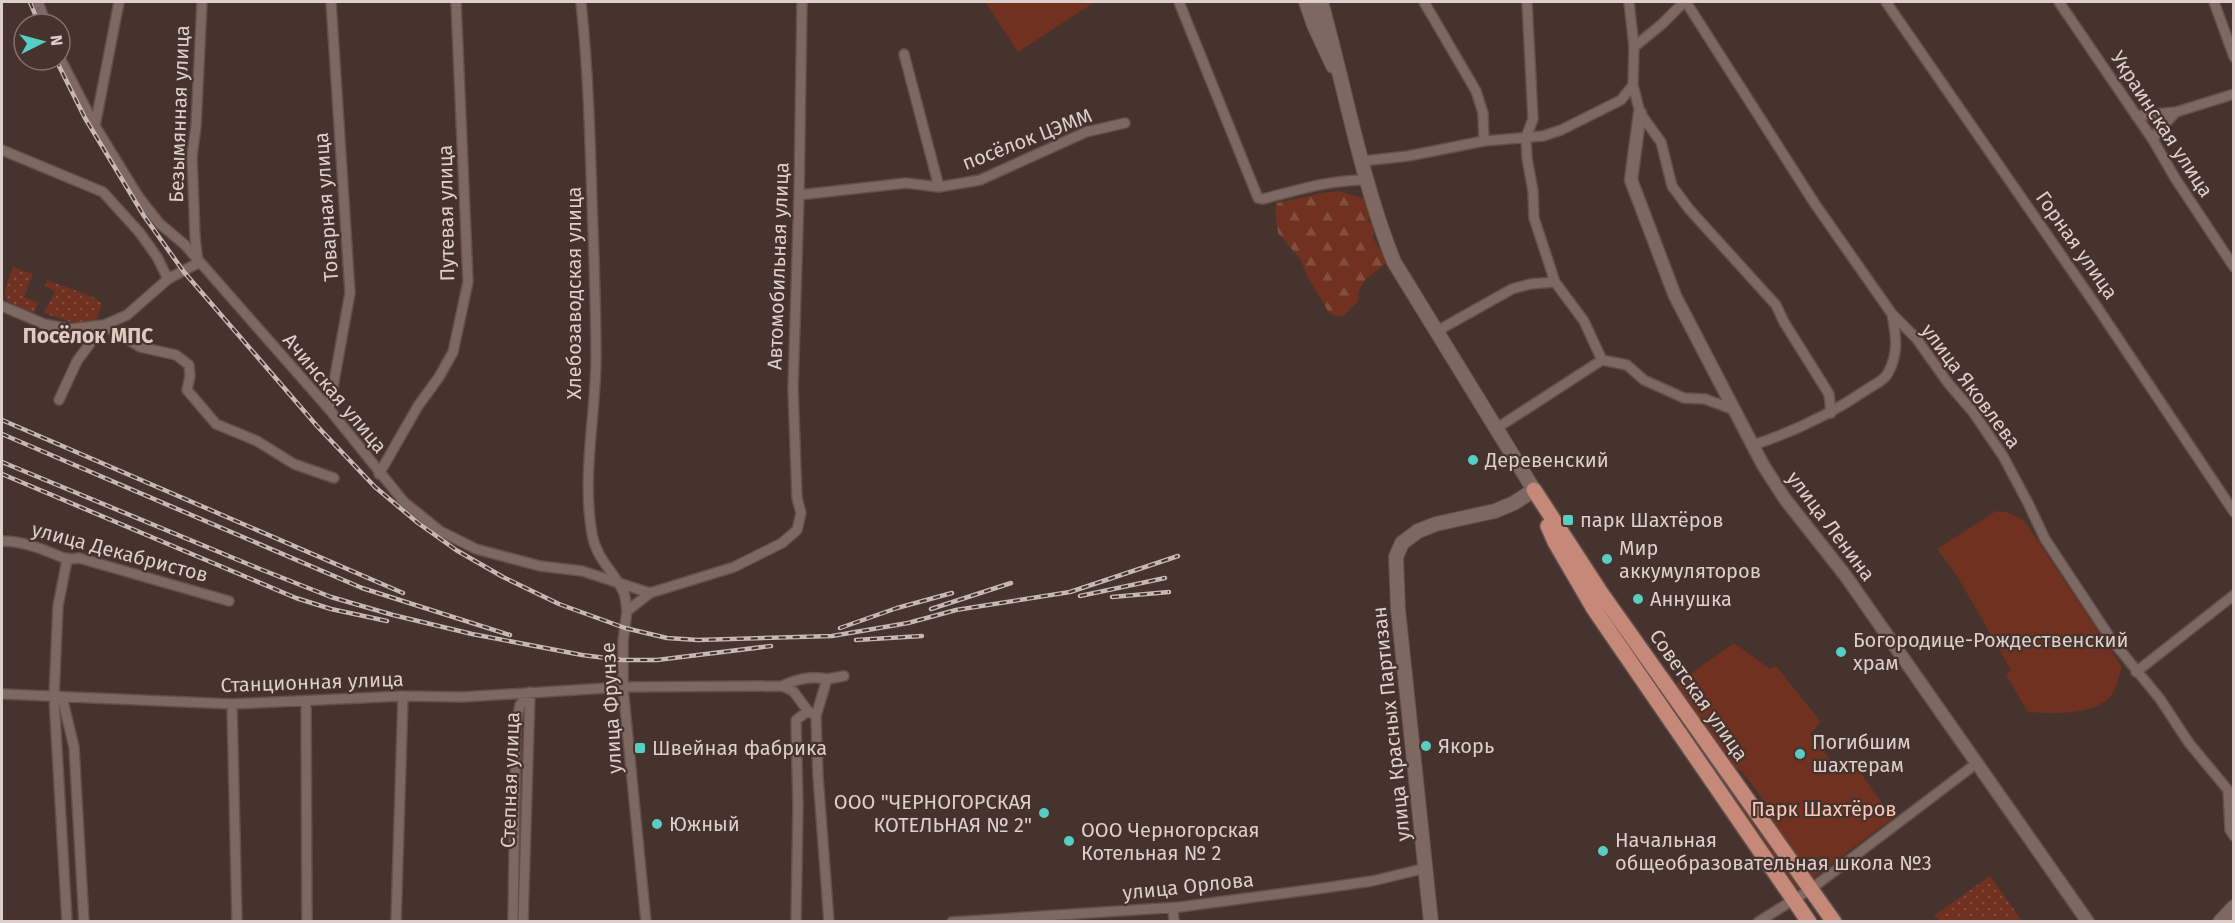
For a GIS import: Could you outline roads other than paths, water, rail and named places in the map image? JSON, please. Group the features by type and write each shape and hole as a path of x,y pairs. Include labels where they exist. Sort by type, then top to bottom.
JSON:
{"main road":[{"name":"Советская улица","path":"1306,2 1345,94"},
{"name":"Советская улица","path":"1322,2 1368,180 1384,236 1394,261 1534,490 1601,593 1834,921"},
{"name":"Советская улица","path":"1534,490 1555,542 1594,609 1809,921"},
{"name":"улица Красных Партизан","path":"1431,921 1398,609 1396,557 1402,543 1418,531 1445,522 1495,511 1514,503 1534,490"},
{"path":"2220,921 2234,907"}],"street":[{"path":"95,126 119,2"},
{"name":"Безымянная улица","path":"198,263 192,156 196,126 201,2"},
{"name":"Товарная улица","path":"329,409 350,292 331,2"},
{"name":"Путевая улица","path":"380,474 418,406 439,377 453,352 468,282 456,2"},
{"name":"Хлебозаводская улица","path":"581,2 590,111 596,284 596,380 590,433 588,499 596,549 602,562 618,583 624,595 627,611"},
{"name":"Автомобильная улица","path":"650,593 734,567 782,543 797,530 801,513 797,498 793,388 802,2"},
{"path":"1179,2 1258,198 1263,199 1315,186 1368,180"},
{"path":"1424,2 1476,91 1483,113 1484,141"},
{"path":"1527,2 1533,119 1526,137 1534,218 1555,282 1584,321 1602,360"},
{"path":"1629,2 1634,47 1633,85 1640,113 1661,142 1672,186 1689,209 1776,305 1784,322 1829,394 1831,413"},
{"path":"1634,47 1685,2"},
{"name":"улица Яковлева","path":"1685,2 1815,204 1892,314 1916,338 1948,383 1973,412 2003,456 2044,539 2136,672 2160,699 2189,742 2230,793 2230,830 2234,836"},
{"name":"Горная улица","path":"1886,2 2097,307 2234,512"},
{"name":"Украинская улица","path":"2059,2 2153,141 2234,267"},
{"path":"2214,2 2234,57"},
{"path":"904,54 939,187"},
{"name":"Ачинская улица","path":"67,72 95,126 138,196 159,224 184,245 329,409 404,502 440,531 477,549 518,561 582,571 650,593"},
{"path":"1363,161 1408,156 1484,141 1543,135 1561,130 1621,100 1633,85"},
{"path":"2136,116 2176,112 2234,94"},
{"path":"2153,141 2158,131 2176,112"},
{"name":"улица Ленина","path":"1640,113 1631,180 1675,296 1732,409 1785,499 1845,575 2088,921"},
{"name":"посёлок ЦЭММ","path":"799,195 906,183 939,187 980,180 1086,132 1125,123"},
{"path":"2,150 103,192 140,233 157,257 168,279"},
{"path":"2,306 44,324 69,329 104,325 127,315 168,279 198,263"},
{"path":"1437,331 1512,289 1530,284 1555,282"},
{"path":"1753,445 1780,436 1831,413 1886,376 1893,362 1897,341 1892,314"},
{"path":"59,400 77,361 104,325"},
{"path":"104,325 140,347 176,355 189,365 188,390 216,424 257,441 294,464 334,478"},
{"path":"1497,428 1602,360 1628,365 1644,380 1684,398 1705,399 1732,409"},
{"name":"улица Декабристов","path":"2,541 43,549 67,560 80,558 229,601"},
{"path":"67,560 58,606 58,697 67,921"},
{"path":"627,611 650,593"},
{"path":"2136,672 2234,595"},
{"name":"улица Фрунзе","path":"627,611 623,641 623,687 646,921"},
{"name":"Станционная улица","path":"2,694 232,704 403,696 462,697 623,687 782,686 802,678 827,679 844,676"},
{"path":"827,679 812,713 829,921"},
{"path":"782,686 793,691 812,713"},
{"name":"Степная улица","path":"513,921 516,723 520,705 530,692"},
{"name":"Степная улица","path":"523,921 530,692"},
{"path":"396,921 403,696"},
{"path":"58,697 74,747 84,921"},
{"path":"306,701 307,921"},
{"path":"232,704 237,921"},
{"path":"795,921 798,806 796,720 812,713"},
{"path":"1758,921 1811,889 1977,763"},
{"name":"улица Орлова","path":"952,921 1173,908 1372,881 1426,868"},
{"path":"1173,908 1174,921"}],"railway":[{"path":"30,2 34,12"},
{"path":"62,72 85,118 144,216 184,272 317,426 375,487 418,523 456,550 503,577 559,604 625,628 667,638 698,640 832,636 908,623 956,610 1070,592 1178,556"},
{"path":"2,420 403,593"},
{"path":"2,434 362,588 510,635"},
{"path":"2,462 331,597 472,634 582,655 622,660 657,660 771,646"},
{"path":"2,474 296,598 331,609 387,621"},
{"path":"1080,596 1165,578"},
{"path":"931,609 1011,583"},
{"path":"1112,597 1169,592"},
{"path":"840,628 897,608 952,593"},
{"path":"856,640 922,636"}],"place":[{"name":"Деревенский","path":"1473,460"},
{"name":"парк Шахтёров","path":"1568,520"},
{"name":"Мир аккумуляторов","path":"1607,559"},
{"name":"Аннушка","path":"1638,599"},
{"name":"Богородице-Рождественский храм","path":"1841,652"},
{"name":"Якорь","path":"1426,746"},
{"name":"Швейная фабрика","path":"640,748"},
{"name":"Погибшим шахтерам","path":"1800,754"},
{"name":"ООО \"ЧЕРНОГОРСКАЯ КОТЕЛЬНАЯ № 2\"","path":"1044,813"},
{"name":"Южный","path":"657,824"},
{"name":"ООО Черногорская Котельная № 2","path":"1069,841"},
{"name":"Начальная общеобразовательная школа №3","path":"1603,851"}],"district":[{"name":"Посёлок МПС","path":"88,336"}],"park label":[{"name":"Парк Шахтёров","path":"1824,809"}]}
